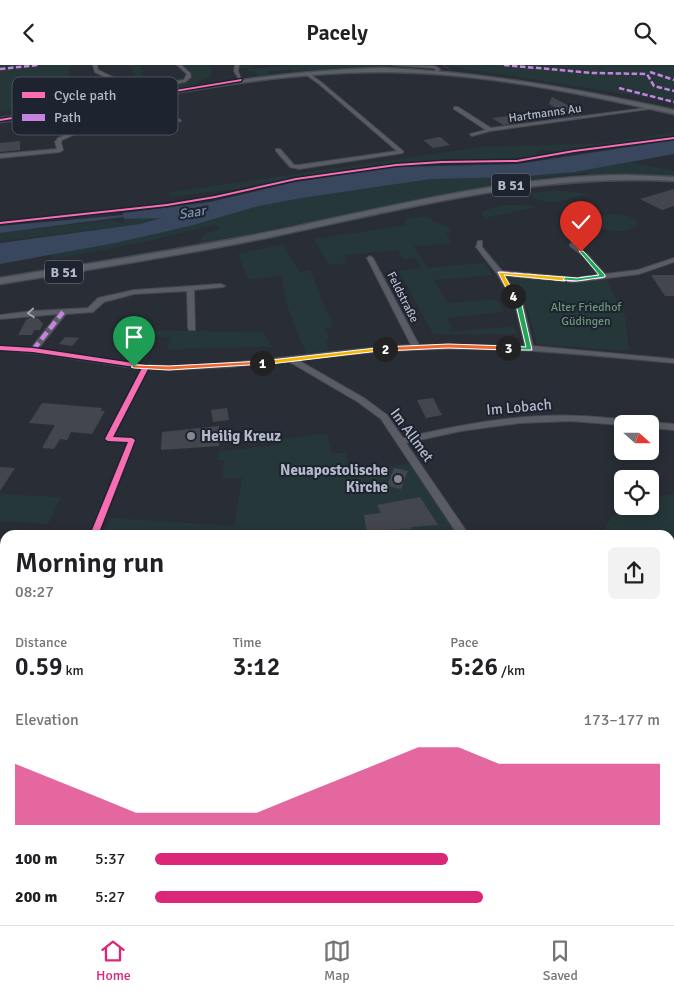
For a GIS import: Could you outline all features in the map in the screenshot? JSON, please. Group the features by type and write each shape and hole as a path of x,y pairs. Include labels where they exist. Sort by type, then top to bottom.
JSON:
{"main road":[{"path":"178,91 241,80 310,74 365,70 437,72 520,82 674,112"},
{"name":"B 51","path":"0,277 197,245 527,183 595,177 674,179"},
{"name":"B 51","path":"0,282 195,250 352,217"}],"street":[{"path":"95,65 96,71 109,77"},
{"path":"178,82 185,81 190,77 190,73 179,65"},
{"path":"237,65 236,71 241,80"},
{"path":"395,65 434,67 438,69 437,72"},
{"path":"278,150 292,166 299,167 401,152 310,74"},
{"path":"609,98 630,105 632,109 629,111"},
{"name":"Hartmanns Au","path":"621,113 644,105"},
{"path":"456,108 490,130"},
{"name":"Hartmanns Au","path":"472,135 490,130 654,108"},
{"path":"0,156 60,150 58,142 60,139 70,135"},
{"path":"480,242 479,247 500,273 519,305 530,349"},
{"path":"572,245 585,255 603,276"},
{"name":"Feldstraße","path":"370,258 416,347"},
{"path":"500,273 572,280 639,272 674,260"},
{"path":"0,317 34,313 90,311 101,300 134,292 221,286"},
{"path":"190,289 192,328"},
{"path":"34,350 63,312"},
{"path":"0,348 34,350 120,365 157,368 228,365 416,347 530,349 674,361"},
{"name":"Im Allmet","path":"290,359 379,412 389,422 461,530"},
{"name":"Im Lobach","path":"402,441 471,426 532,419 571,418 614,422"},
{"path":"659,426 674,427"}],"green space":[{"path":"0,65 70,65 70,77 12,77 12,111 0,112"},
{"path":"129,65 140,65 144,77 137,77"},
{"path":"182,65 210,65 212,76 197,82 193,86 178,87 178,78 192,77 190,71"},
{"path":"239,65 253,65 252,69 291,65 426,65 423,69 268,71 270,75 258,76 248,71 247,68 238,68"},
{"path":"443,65 674,65 674,103 638,96"},
{"path":"674,132 674,137 581,149 574,147 572,150 558,152 541,150 536,153 538,156 522,159 441,160 395,163 241,188 169,197 171,192 483,147 609,143"},
{"path":"630,162 674,171 674,177 589,175 586,173 518,180 199,244 204,234 219,230 216,224 145,242 54,259 53,255 190,226 259,206 302,198 431,179 529,177 575,172"},
{"path":"556,190 588,194 551,202 537,199 531,195"},
{"path":"503,205 537,207 486,218 481,215 483,211"},
{"path":"611,214 629,216 637,222 637,225 626,230 613,231 595,224 591,220"},
{"path":"424,216 452,232 446,233 452,243 414,246 427,268 485,263 492,275 434,280 447,303 496,299 504,312 447,318 452,328 450,332 514,326 517,334 433,334 399,271 421,268 415,258 403,259 398,250 344,255 347,263 329,265 314,239 407,225 403,220"},
{"path":"159,217 160,219 140,224 0,241 0,233 111,220 124,223 124,219"},
{"path":"283,244 299,272 310,270 333,327 325,329 329,339 325,339 329,350 306,353 287,306 281,275 248,280 238,254"},
{"name":"Alter Friedhof Güdingen","path":"513,276 575,281 605,277 625,316 629,351 537,344 528,311 512,281 509,280"},
{"path":"124,330 262,332 273,347 167,349 171,337 121,336"},
{"path":"327,434 332,453 346,453 349,470 410,464 454,530 105,530 111,518 234,526 242,478 222,478 224,460 219,460 219,452 279,444 279,439"},
{"path":"2,494 61,497 48,524 0,521 0,498"},
{"path":"674,494 674,530 604,530 614,515 659,515 659,496"}],"water":[{"name":"Saar","path":"674,140 674,154 575,172 518,177 431,179 302,198 259,206 190,226 115,243 0,264 0,243 140,224 161,218 124,219 124,217 0,233 0,226 123,215 123,213 210,202 295,182 397,167 518,164"}],"building":[{"path":"552,97 584,114 570,116 549,104"},
{"path":"532,113 544,119 503,125 492,118"},
{"path":"440,137 450,145 433,148 423,140"},
{"path":"20,141 20,150 0,152 0,143"},
{"path":"674,189 674,206 662,210 640,199"},
{"path":"651,275 674,275 674,296 665,296"},
{"path":"38,318 43,324 40,330 34,330 32,335 18,335 26,320"},
{"path":"65,337 79,338 72,346 59,344"},
{"path":"433,398 442,415 426,418 417,400"},
{"path":"42,403 102,408 101,411 105,411 92,434 71,432 67,440 60,439 54,449 42,448 55,425 29,423"},
{"path":"227,408 229,420 213,422 211,410"},
{"name":"Heilig Kreuz","path":"219,426 219,446 161,450 162,432"},
{"path":"0,467 15,468 0,491"},
{"name":"Neuapostolische Kirche","path":"394,468 408,471 401,489 387,486"},
{"path":"420,497 438,525 411,527 411,529 366,530 364,515 381,513 377,505"}],"waterway":[{"path":"443,65 449,69"}],"marked path":[{"path":"0,69 38,65"},
{"path":"504,65 593,73 647,74 654,86 674,91"},
{"path":"650,72 674,80"},
{"path":"619,88 674,102"},
{"path":"500,273 572,280 603,276"},
{"path":"33,350 63,312"}],"cycle path":[{"path":"178,90 241,80"},
{"path":"0,120 12,118"},
{"path":"0,223 167,205 215,197 296,179 396,165 517,161 574,151 674,138"},
{"path":"0,348 33,350 146,367 108,439 132,440 96,530"}],"place":[{"name":"Heilig Kreuz","path":"191,436"},
{"name":"Neuapostolische Kirche","path":"398,479"}],"route":[{"path":"134,367 169,368 228,365 416,347 448,346 530,349 519,305 500,273 572,280 603,276 581,252"}]}
